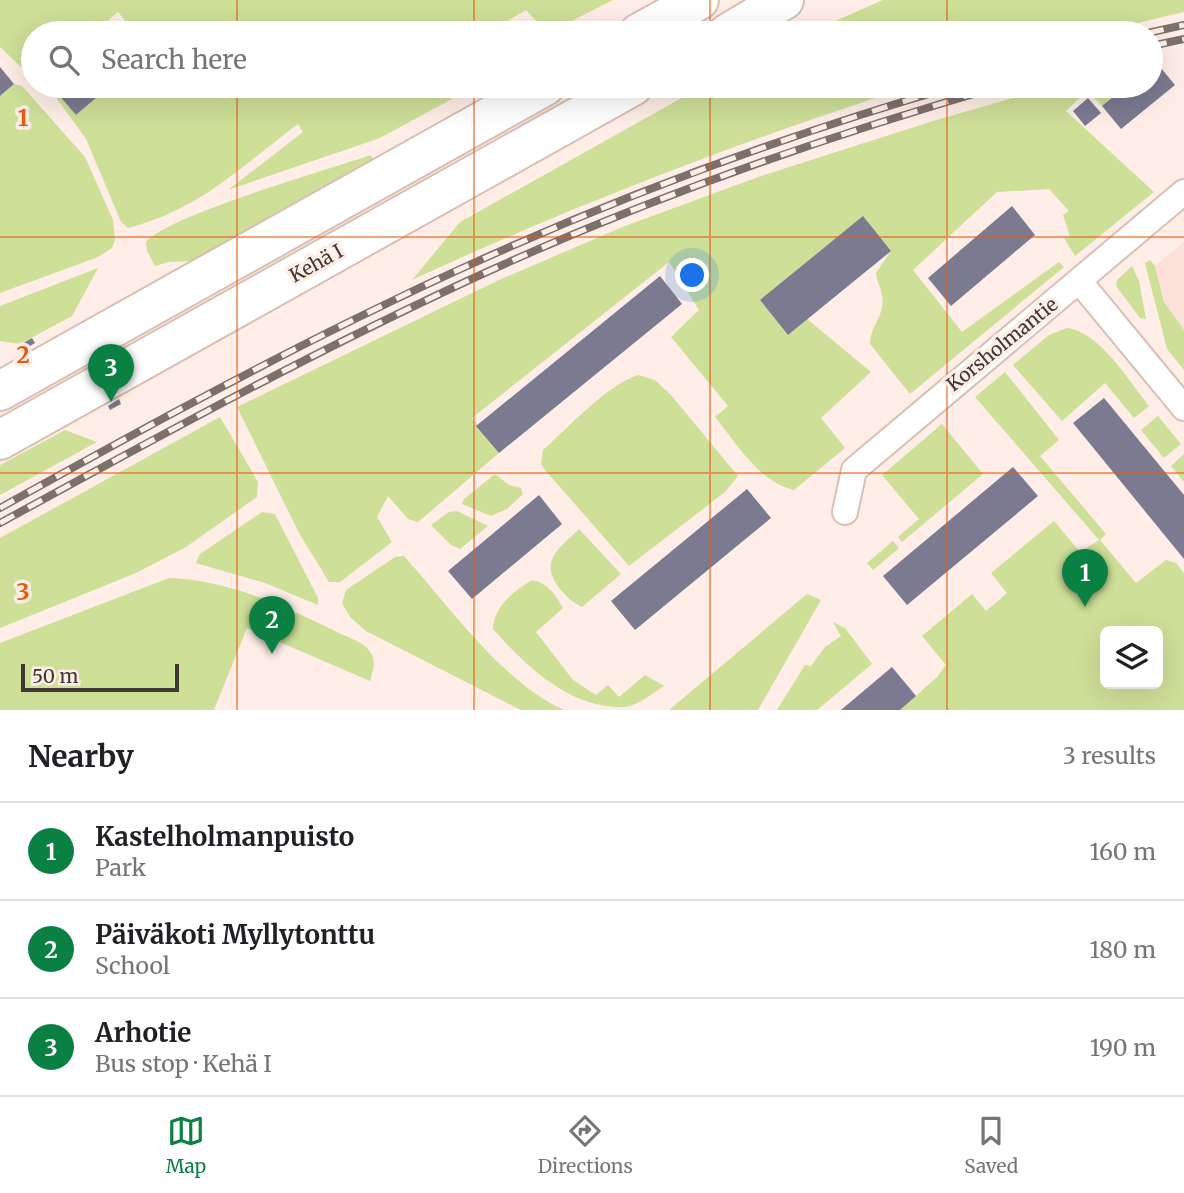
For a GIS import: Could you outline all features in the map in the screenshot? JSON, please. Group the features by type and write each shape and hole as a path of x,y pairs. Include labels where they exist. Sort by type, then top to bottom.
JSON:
{"highway":[{"path":"661,21 699,0"},
{"path":"748,21 784,0"},
{"path":"0,391 524,98"},
{"name":"Kehä I","path":"0,440 612,98"}],"street":[{"name":"Korsholmantie","path":"845,512 855,470 992,351 1080,282 1184,192"},
{"path":"1080,282 1184,408"}],"shaded area":[{"path":"1184,242 1184,370 1155,266"}],"green space":[{"path":"0,0 613,0 572,21 537,21 526,10 507,21 125,21 118,12 107,21 21,21 21,67 0,47"},
{"path":"883,0 1184,0 1184,12 1146,21 835,21"},
{"path":"14,84 21,86 21,98 33,98 85,157 113,220 115,240 112,248 98,257 0,293 0,96"},
{"path":"56,98 61,98 76,115 96,98 454,98 380,138 228,190 303,132 298,124 198,198 154,220 128,228 121,222 86,139"},
{"path":"682,98 877,98 785,129 596,200 412,280 460,222"},
{"path":"1013,98 1080,98 1066,111 1154,192 1075,256 1064,238 1070,236 1063,215 1069,211 1049,189 997,192 913,270 962,332 1059,262 1064,267 910,394 870,344 883,302 876,273 891,251 863,217 760,300 788,335 807,319 871,372 821,418 845,448 794,490 781,486 759,471 740,450 715,417 728,406 671,337 699,310 669,262 472,418 499,453 418,522 408,519 388,496 377,517 392,542 340,582 329,582 299,533 237,407 499,280 625,226 761,176"},
{"path":"1094,98 1112,98 1102,106"},
{"path":"371,155 375,163 193,261 168,262 155,266 147,251 146,242 160,231 184,219"},
{"path":"1150,260 1155,266 1164,302 1184,330 1184,370 1167,349 1145,263"},
{"path":"1132,266 1139,281 1146,319 1140,318 1116,286 1117,280"},
{"path":"98,268 72,316 20,344 0,341 0,306"},
{"path":"1067,328 1079,331 1102,347 1149,406 1134,418 1105,383 1062,421 1013,365 1049,335"},
{"path":"1005,372 1059,440 1040,456 1106,534 1100,540 1136,583 1166,560 1176,563 1184,573 1184,710 900,710 937,677 946,665 922,636 972,594 986,611 1007,593 991,573 1054,521 1080,552 1099,540 975,397"},
{"path":"638,375 655,380 671,395 738,476 725,492 629,566 541,464 543,450 576,419 601,397"},
{"path":"1158,416 1181,444 1164,458 1141,430"},
{"path":"220,417 258,482 257,497 186,547 136,573 0,628 0,538"},
{"path":"942,424 983,474 902,542 898,537 919,519 882,475"},
{"path":"65,430 97,442 0,495 0,465"},
{"path":"1184,454 1184,482 1171,466"},
{"path":"495,474 509,485 521,488 523,494 507,509 491,516 462,504 464,499"},
{"path":"457,511 488,526 460,549 451,545 431,525 449,512"},
{"path":"262,512 275,514 318,598 318,605 265,583 196,563 200,554"},
{"path":"579,529 621,574 582,607 560,589 551,571 551,563 558,549"},
{"path":"893,541 899,548 873,570 867,563"},
{"path":"404,556 498,662 541,697 564,710 521,710 366,631 350,617 342,603 346,590 395,557"},
{"path":"169,578 213,584 256,596 359,642 369,650 373,658 370,681 247,628 214,710 0,710 0,643"},
{"path":"532,580 551,590 563,608 536,632 573,680 596,695 608,685 619,697 645,675 664,686 631,706 606,706 568,693 535,671 493,629 501,606 512,594"},
{"path":"807,594 821,600 758,710 669,710"},
{"path":"833,622 845,628 872,664 817,710 777,710 805,665 811,666 825,647 841,636"}],"building":[{"path":"0,67 14,84 0,96"},
{"path":"1163,70 1175,85 1163,95"},
{"path":"61,98 96,98 76,115"},
{"path":"1088,98 1101,113 1085,126 1073,111"},
{"path":"1112,98 1159,98 1121,129 1102,106"},
{"path":"1012,206 1035,235 951,306 928,278"},
{"path":"863,216 891,251 788,335 760,300"},
{"path":"660,276 682,304 499,453 476,426"},
{"path":"32,338 35,343 23,350 20,345"},
{"path":"1104,398 1184,495 1184,559 1073,423"},
{"path":"119,399 121,404 110,410 108,406"},
{"path":"1013,467 1038,496 907,605 883,576"},
{"path":"747,489 771,518 635,630 611,601"},
{"path":"539,495 562,524 472,599 448,571"},
{"path":"892,667 916,696 900,710 841,710"}],"railway":[{"path":"1163,30 1184,25"},
{"path":"1163,43 1184,39"},
{"path":"0,508 265,364 501,251 575,219 726,161 916,98"},
{"path":"0,523 303,361 489,271 614,217 742,169 961,98"}],"place":[{"name":"Arhotie","path":"111,402"},
{"name":"Kastelholmanpuisto","path":"1085,607"},
{"name":"Päiväkoti Myllytonttu","path":"272,654"}]}
